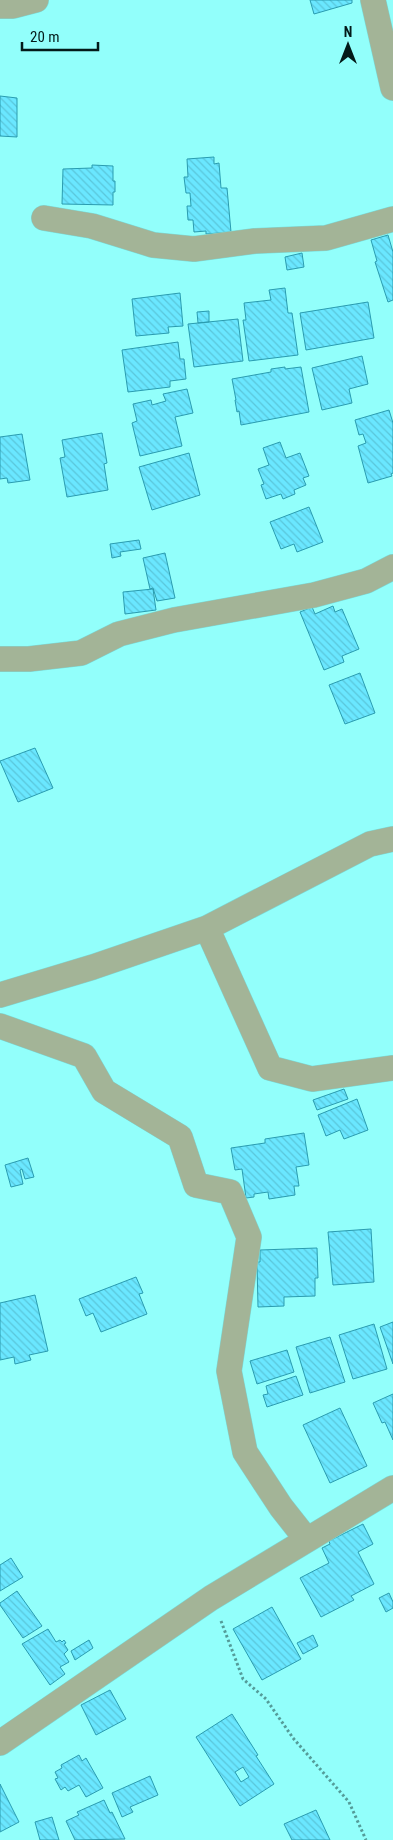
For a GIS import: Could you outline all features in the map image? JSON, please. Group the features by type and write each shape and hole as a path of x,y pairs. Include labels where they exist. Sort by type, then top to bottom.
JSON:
{"street":[{"path":"0,6 13,6 36,0"},
{"path":"373,0 393,88"},
{"path":"44,218 92,226 153,245 194,249 254,241 326,238 393,220"},
{"path":"0,659 29,659 81,653 119,634 174,620 314,595 366,581 393,567"},
{"path":"0,995 93,967 207,928 370,844 393,838"},
{"path":"207,928 270,1068 312,1079 393,1068"},
{"path":"0,1026 84,1056 104,1091 180,1137 196,1185 230,1192 249,1237 229,1371 245,1452 281,1507 307,1540"},
{"path":"0,1743 211,1598 393,1488"}],"path":[{"path":"211,1598 231,1643 243,1679 266,1699 293,1738 349,1802 366,1840"}],"building":[{"path":"310,0 352,0 352,3 314,14"},
{"path":"0,96 17,98 17,137 0,136"},
{"path":"214,157 214,164 219,163 221,188 227,188 231,232 206,234 206,231 194,232 193,220 188,220 187,206 191,206 190,193 186,193 184,177 188,177 187,159"},
{"path":"92,165 113,166 115,192 113,192 113,205 62,204 63,169 92,168"},
{"path":"388,235 393,252 393,300 388,302 375,262 377,261 371,240"},
{"path":"302,253 304,267 287,270 285,257"},
{"path":"285,288 288,313 292,313 298,355 249,361 243,320 246,320 244,303 271,300 269,290"},
{"path":"180,293 183,326 168,327 169,333 136,336 132,299"},
{"path":"368,302 374,338 306,350 300,313"},
{"path":"209,311 209,322 198,323 197,312"},
{"path":"238,319 243,361 194,367 188,324"},
{"path":"178,342 180,359 184,359 186,379 170,381 170,387 128,392 122,350"},
{"path":"362,356 368,384 349,389 352,403 322,410 312,368"},
{"path":"285,367 285,369 301,367 309,412 241,425 232,379 271,372 271,369"},
{"path":"187,389 193,413 175,417 182,446 140,456 132,423 137,421 133,404 151,400 152,405 166,401 163,394"},
{"path":"389,410 393,423 393,473 391,474 392,476 368,483 358,446 366,443 363,434 359,435 355,420"},
{"path":"102,433 107,463 104,464 108,490 67,497 60,458 65,457 62,440"},
{"path":"22,434 30,480 8,483 7,478 0,479 0,437"},
{"path":"280,442 286,458 300,453 309,476 303,478 306,485 294,490 295,494 283,499 281,494 266,499 261,485 264,484 258,469 269,465 263,448"},
{"path":"189,453 200,495 152,510 139,467"},
{"path":"309,507 323,542 297,552 294,544 281,549 270,522"},
{"path":"139,540 141,549 120,552 121,556 112,558 110,544"},
{"path":"165,553 175,598 157,601 153,588 150,589 143,558"},
{"path":"153,589 156,610 125,614 123,592"},
{"path":"333,606 335,612 342,609 359,649 342,656 344,662 324,670 300,612 312,607 315,614"},
{"path":"360,673 375,713 345,724 329,685"},
{"path":"35,748 53,788 18,802 0,761"},
{"path":"344,1089 348,1099 317,1110 313,1100"},
{"path":"357,1099 368,1130 344,1139 340,1130 326,1136 318,1115"},
{"path":"304,1133 309,1165 296,1167 299,1186 294,1186 295,1195 269,1199 268,1192 254,1194 254,1197 246,1198 242,1169 235,1170 231,1148 265,1143 265,1139"},
{"path":"28,1158 34,1177 25,1179 22,1169 20,1170 23,1184 11,1187 5,1165"},
{"path":"371,1229 374,1282 333,1285 328,1232"},
{"path":"317,1248 318,1278 315,1278 315,1296 284,1297 284,1306 258,1307 257,1262 260,1262 260,1250"},
{"path":"136,1277 143,1293 139,1294 147,1314 101,1332 93,1313 86,1316 79,1299"},
{"path":"35,1295 48,1351 29,1355 31,1360 15,1364 14,1357 0,1360 0,1303"},
{"path":"393,1322 393,1364 380,1327"},
{"path":"374,1324 387,1369 353,1379 339,1335"},
{"path":"330,1337 345,1382 310,1393 296,1347"},
{"path":"287,1350 294,1372 257,1384 250,1361"},
{"path":"296,1376 303,1395 267,1407 263,1395 268,1394 266,1386"},
{"path":"393,1394 393,1440 385,1422 382,1423 373,1403"},
{"path":"340,1408 367,1466 330,1483 303,1425"},
{"path":"363,1524 373,1544 358,1552 374,1584 351,1596 354,1600 321,1617 300,1578 329,1563 322,1548 330,1544 329,1541"},
{"path":"11,1558 23,1577 0,1591 0,1565"},
{"path":"17,1591 42,1626 23,1638 0,1605 0,1603"},
{"path":"389,1593 393,1602 393,1608 386,1612 379,1598"},
{"path":"272,1607 301,1659 262,1680 233,1629"},
{"path":"48,1629 56,1642 64,1640 66,1643 64,1644 68,1650 64,1654 69,1662 60,1667 65,1674 50,1685 22,1644"},
{"path":"313,1635 318,1646 303,1654 297,1643"},
{"path":"89,1640 93,1648 75,1660 71,1651"},
{"path":"110,1690 126,1719 96,1735 81,1705"},
{"path":"232,1714 274,1784 240,1806 196,1737","holes":["243,1767 249,1777 241,1782 235,1772"]},
{"path":"79,1755 82,1761 86,1758 103,1788 86,1797 79,1785 68,1791 65,1787 61,1790 55,1779 58,1778 55,1772 62,1768 61,1765"},
{"path":"150,1776 158,1795 130,1807 133,1812 122,1817 112,1793"},
{"path":"0,1784 19,1822 0,1832"},
{"path":"104,1800 125,1839 75,1840 66,1821 79,1815 77,1812"},
{"path":"316,1810 330,1840 292,1840 284,1824"},
{"path":"52,1817 59,1840 40,1840 35,1822"}]}
